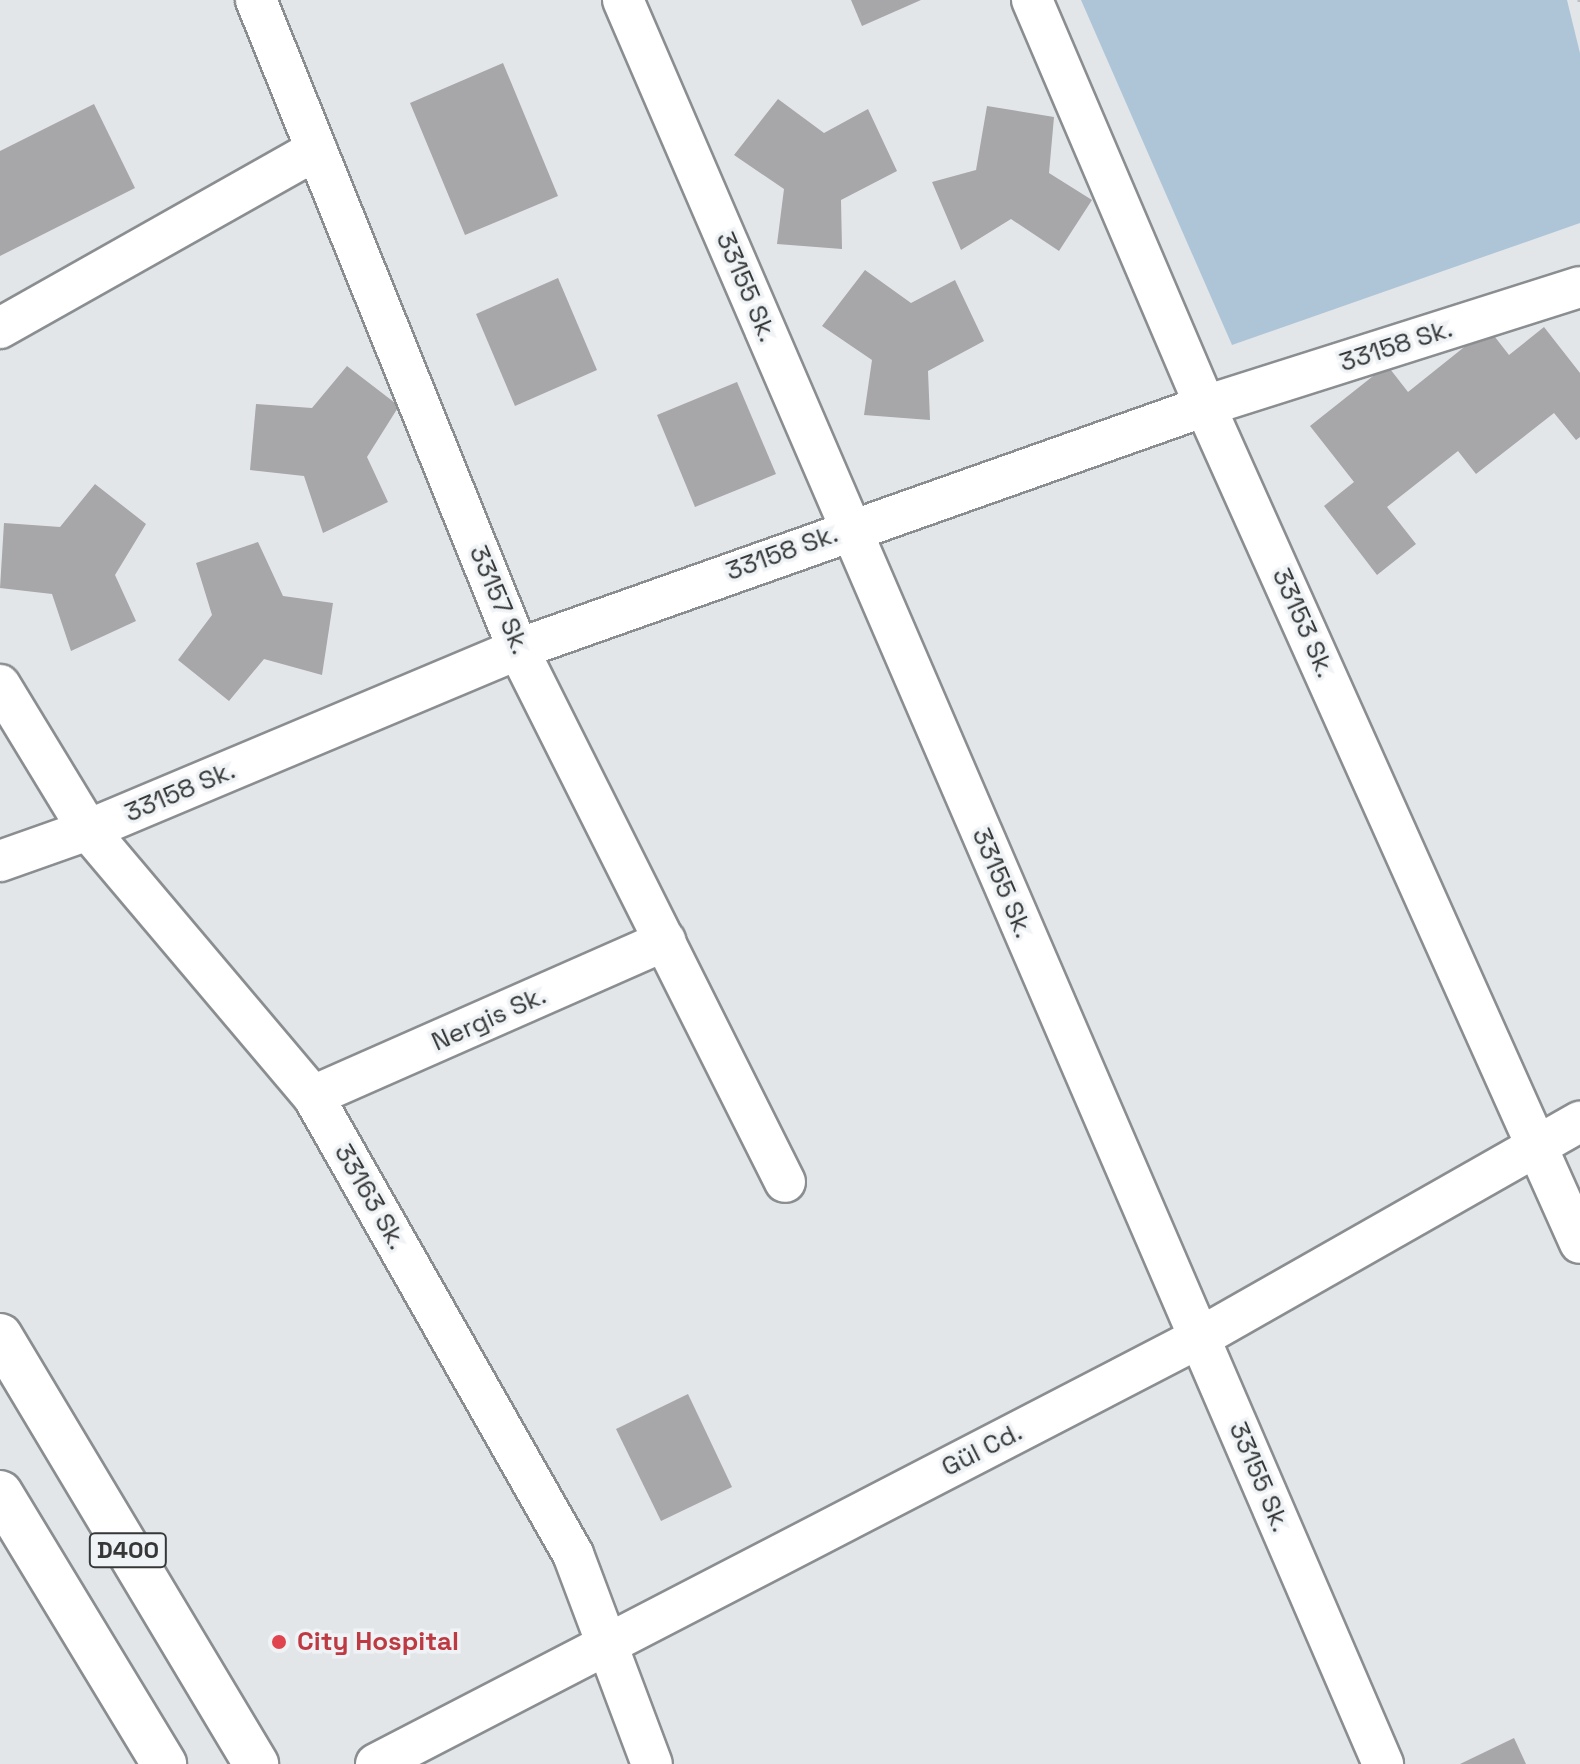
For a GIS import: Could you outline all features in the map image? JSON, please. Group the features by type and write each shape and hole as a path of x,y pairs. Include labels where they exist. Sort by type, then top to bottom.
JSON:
{"highway":[{"name":"D400","path":"0,1336 256,1764"},
{"name":"D400","path":"0,1493 164,1764"}],"street":[{"name":"33157 Sk.","path":"256,0 518,649 785,1182"},
{"name":"33155 Sk.","path":"623,0 1383,1764"},
{"name":"33153 Sk.","path":"1032,0 1205,406 1538,1142 1580,1243"},
{"path":"0,328 316,150"},
{"name":"33158 Sk.","path":"0,861 88,830 518,649 849,529 1205,406 1580,287"},
{"name":"33163 Sk.","path":"0,685 88,830 313,1096 573,1554 652,1764"},
{"name":"Nergis Sk.","path":"313,1096 665,941"},
{"name":"Gül Cd.","path":"376,1764 1199,1338 1538,1142 1580,1122"}],"shaded area":[{"path":"1081,0 1567,0 1580,53 1580,223 1232,345"}],"building":[{"path":"851,0 921,0 862,26"},
{"path":"503,63 558,196 465,235 410,103"},
{"path":"778,99 824,133 868,109 897,171 841,200 842,249 777,244 784,189 734,155"},
{"path":"94,104 135,188 0,256 0,151"},
{"path":"987,106 1054,117 1049,173 1092,200 1059,251 1011,219 961,250 932,182 976,170"},
{"path":"865,270 911,303 955,280 984,341 928,371 930,420 864,415 872,360 822,326"},
{"path":"558,278 597,370 515,406 476,314"},
{"path":"1544,327 1580,373 1580,437 1576,440 1554,413 1476,474 1458,451 1387,507 1416,544 1377,575 1324,506 1354,482 1310,426 1387,365 1408,392 1488,328 1509,355"},
{"path":"347,366 399,406 367,457 388,502 323,533 304,476 250,470 256,404 312,408"},
{"path":"737,382 776,474 695,507 657,415"},
{"path":"95,484 146,524 115,575 136,621 71,651 52,594 0,588 4,523 60,527"},
{"path":"258,542 283,596 333,603 322,675 264,659 229,701 178,660 212,615 196,563"},
{"path":"688,1394 732,1487 661,1521 616,1429"},
{"path":"1514,1738 1526,1764 1460,1764"}],"place":[{"name":"City Hospital","path":"279,1642"}]}
